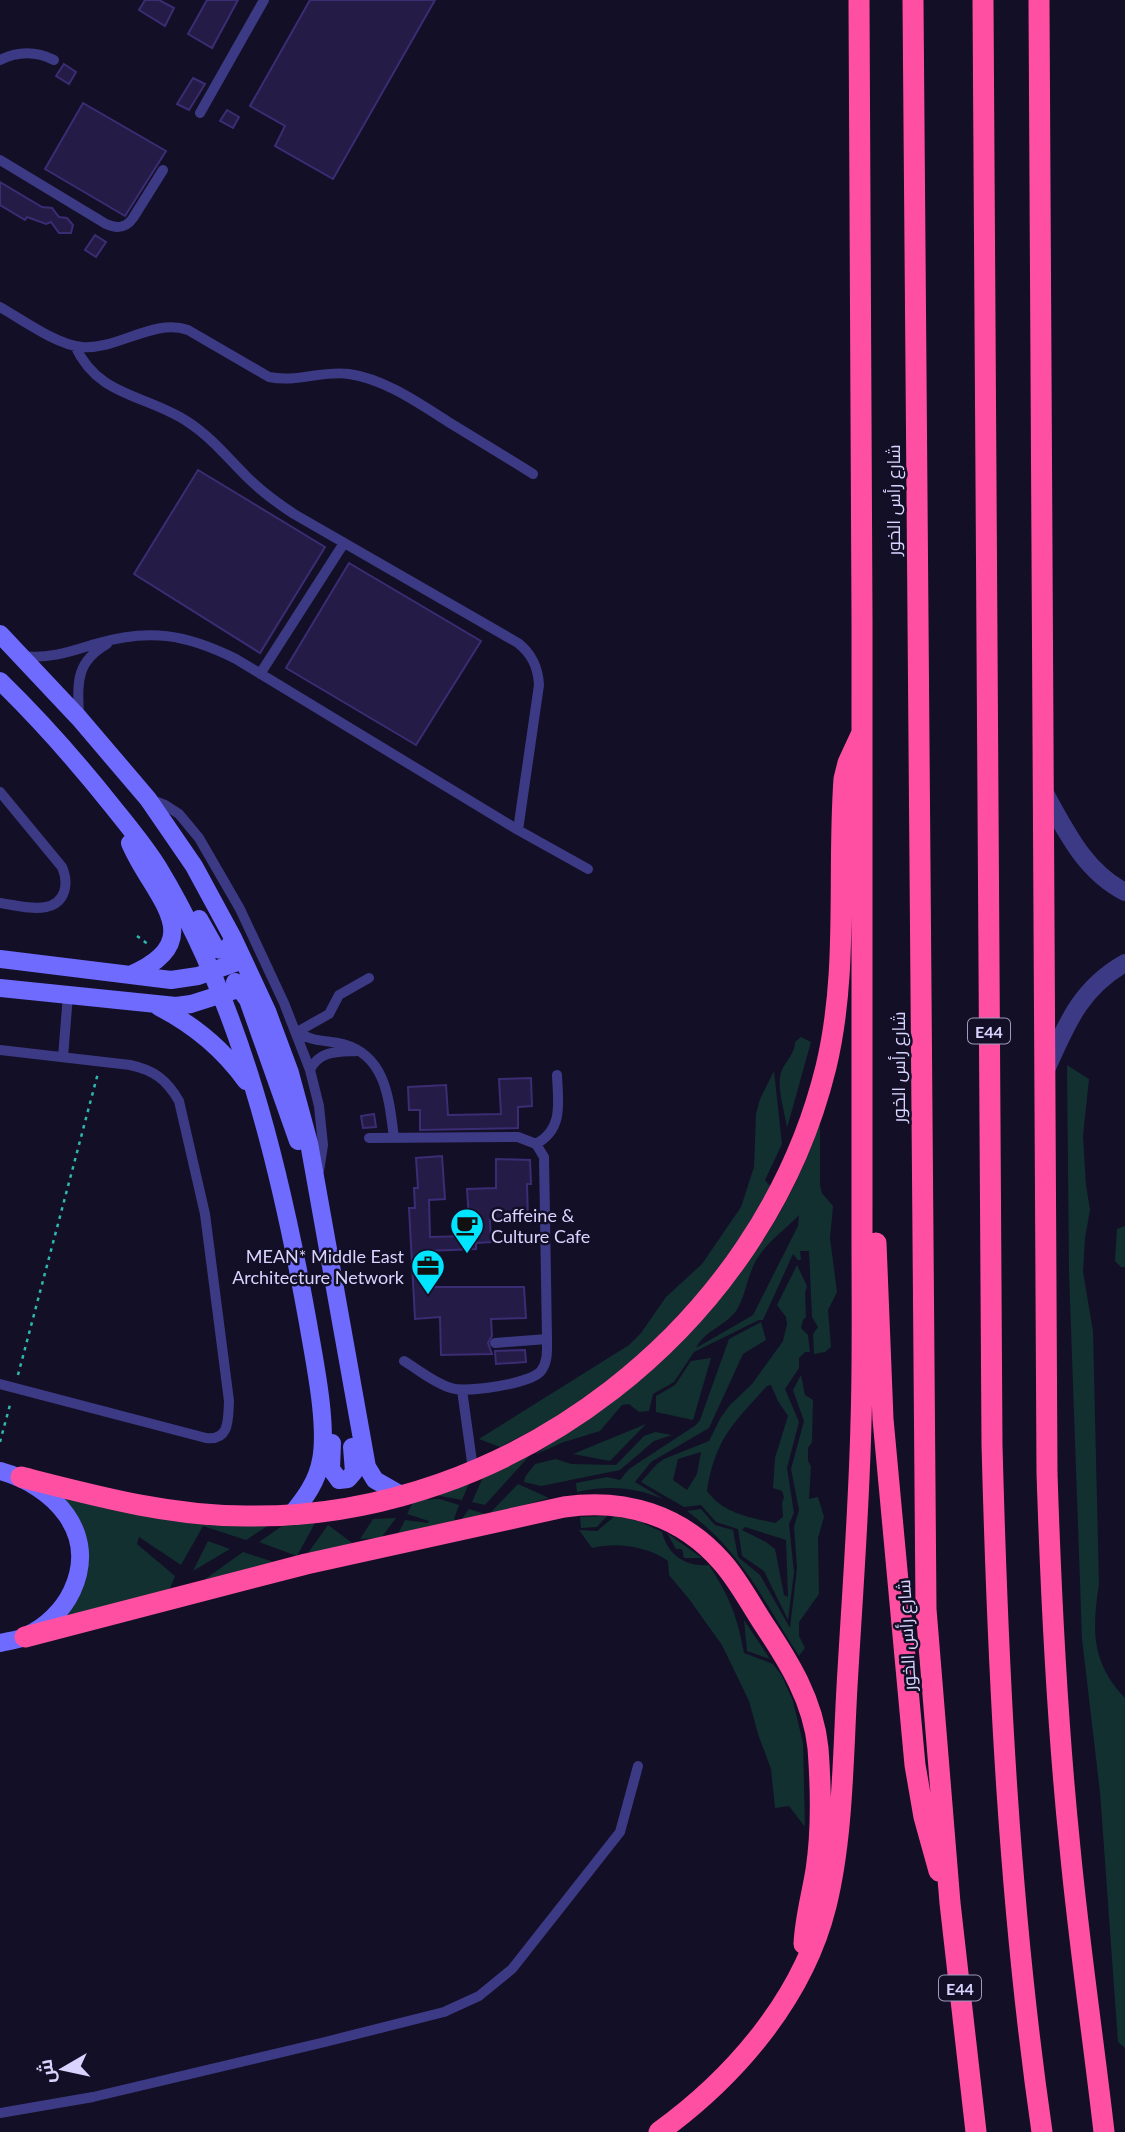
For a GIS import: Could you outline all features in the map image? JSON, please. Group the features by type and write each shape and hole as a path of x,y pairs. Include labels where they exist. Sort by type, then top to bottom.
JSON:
{"highway":[{"path":"659,2132 688,2112 744,2056 768,2025 806,1960 827,1903 840,1806 861,1423 863,730 859,0"},
{"name":"شارع رأس الخور","path":"913,0 926,1609 950,1903 976,2132"},
{"name":"E44","path":"983,0 995,1568 1009,1815 1032,2061 1042,2132"},
{"path":"1039,0 1047,1473 1055,1661 1070,1849 1104,2132"},
{"path":"10,1474 166,1511 222,1516 325,1512 403,1496 473,1472 576,1417 634,1373 678,1330 726,1276 776,1197 815,1103 832,1038 840,974 844,779 863,730"},
{"path":"863,1202 873,1225 876,1251 883,1419 915,1765 931,1848 950,1903"},
{"path":"25,1637 306,1564 564,1507 621,1505 665,1518 702,1543 733,1577 796,1674 811,1714 818,1749 819,1833 816,1869 804,1935 806,1960"}],"street":[{"path":"0,634 79,718 148,799 194,866 233,938 243,960 248,991 300,1146 317,1178 363,1454 369,1472 382,1485 403,1496"},
{"path":"0,681 74,758 156,865 224,1003 256,1097 294,1252 314,1357 323,1433 321,1460 312,1485 291,1515"},
{"path":"74,758 97,773 139,822 170,869 216,949 225,950 233,938"},
{"path":"1043,789 1079,853 1102,877 1125,892"},
{"path":"123,820 131,847 168,911 173,931 171,942 159,959 128,975"},
{"path":"0,959 171,980 211,972 243,960"},
{"path":"1043,1075 1074,1009 1102,978 1125,963"},
{"path":"211,972 228,977 248,991"},
{"path":"0,988 176,1006 224,1003 248,991"},
{"path":"153,1004 184,1021 213,1043 237,1068 256,1097"},
{"path":"318,1391 327,1403 331,1469 339,1480 348,1479 354,1472 348,1414 354,1397"},
{"path":"0,1643 25,1637 44,1626 67,1600 81,1567 76,1531 68,1516 56,1502 10,1474"}],"lane":[{"path":"200,113 264,0"},
{"path":"0,60 26,53 44,55 54,60"},
{"path":"0,160 106,224 118,228 133,218 163,170"},
{"path":"0,307 75,346 93,347 162,328 175,327 188,330 269,377 297,380 336,373 361,377 420,404 533,474"},
{"path":"75,346 87,368 106,384 173,412 191,423 277,503 518,642 533,658 538,685 518,830"},
{"path":"260,674 344,543"},
{"path":"21,656 51,657 120,637 141,634 181,637 218,650 588,869"},
{"path":"79,718 78,689 82,668 93,653 120,637"},
{"path":"0,792 62,867 66,876 66,887 55,904 46,907 0,903"},
{"path":"148,799 179,814 199,838 240,909 297,1032 310,1070 323,1132 317,1178"},
{"path":"297,1032 329,1014 339,995 369,978"},
{"path":"63,1056 68,995"},
{"path":"297,1032 313,1040 344,1044 373,1063 385,1083 394,1138"},
{"path":"0,1049 146,1069 160,1076 171,1087 179,1101 195,1166 210,1248 229,1401 227,1429 222,1436 206,1438 0,1384"},
{"path":"310,1070 315,1061 323,1055 357,1051"},
{"path":"536,1144 551,1134 558,1118 557,1076"},
{"path":"369,1138 518,1137 531,1140 544,1157 547,1339 545,1364 533,1378 462,1390 444,1385 404,1361"},
{"path":"495,1343 547,1339"},
{"path":"462,1390 473,1472"},
{"path":"0,2113 93,2097 312,2045 444,2012 479,1996 512,1969 620,1832 638,1766"}],"path":[{"path":"0,1442 94,1094 100,1061"}],"green space":[{"path":"801,1037 811,1042 787,1128 780,1077 795,1042"},
{"path":"1067,1065 1089,1079 1083,1136 1090,1210 1083,1272 1093,1331 1099,1584 1095,1631 1100,1658 1114,1685 1125,1698 1125,2048 1118,2042 1100,1792 1082,1639 1069,1272"},
{"path":"774,1071 782,1144 765,1180 771,1187 751,1223 699,1294 635,1360 558,1417 500,1447 479,1439 629,1345 641,1333 666,1297 702,1264 741,1207 754,1167 756,1114 760,1099"},
{"path":"820,1122 820,1185 822,1193 833,1206 830,1238 837,1292 828,1310 831,1347 825,1352 814,1354 813,1334 818,1327 812,1317 809,1251 800,1251 801,1260 793,1254 763,1320 694,1352 674,1382 653,1394 649,1411 639,1412 629,1404 622,1405 600,1431 561,1443 535,1455 630,1388 699,1323 749,1262 790,1194","holes":["799,1215 798,1226 753,1315 696,1348 704,1337 736,1311 754,1265 766,1247"]},
{"path":"1125,1226 1125,1267 1121,1267 1115,1261 1117,1229"},
{"path":"797,1265 807,1286 806,1317 801,1328 808,1335 810,1352 805,1352 799,1358 799,1368 785,1389 799,1422 787,1468 794,1513 789,1524 794,1572 788,1620 764,1571 742,1556 738,1529 716,1522 701,1505 684,1507 641,1482 664,1459 709,1441 721,1417 752,1384 783,1341 786,1317 777,1305","holes":["771,1385 788,1416 775,1458 773,1488 782,1491 784,1497 783,1517 775,1523 729,1510 707,1491 715,1458 727,1433 744,1411","701,1452 697,1474 687,1490 673,1480 678,1459","745,1527 786,1540 788,1597 784,1595 775,1549 742,1530"]},
{"path":"761,1322 766,1340 743,1354 709,1428 651,1462 635,1482 665,1500 622,1488 577,1492 576,1483 607,1477 620,1480 629,1469 696,1425 729,1339"},
{"path":"711,1358 693,1420 656,1412 656,1396 675,1385 691,1361"},
{"path":"801,1375 805,1395 813,1400 812,1442 808,1448 808,1461 811,1466 809,1499 818,1497 824,1517 818,1538 819,1594 799,1622 799,1636 805,1648 799,1656 737,1560 723,1543 687,1511 701,1509 715,1525 733,1530 738,1557 760,1575 790,1628 797,1568 794,1527 799,1510 791,1469 804,1421 793,1390"},
{"path":"646,1424 610,1461 573,1454"},
{"path":"655,1432 672,1435 654,1441 620,1470 541,1486 524,1482 535,1464 556,1459 571,1464 616,1465 644,1436"},
{"path":"531,1454 485,1505 472,1502 484,1475"},
{"path":"470,1481 462,1500 435,1495"},
{"path":"518,1484 549,1498 488,1515"},
{"path":"57,1494 274,1522 246,1540 203,1526 181,1565 139,1537 137,1544 175,1576 169,1591 60,1620 82,1579"},
{"path":"440,1499 459,1505 454,1519 459,1523 398,1534 405,1520 429,1521 407,1514 414,1500"},
{"path":"469,1509 488,1515 459,1523"},
{"path":"607,1516 597,1527 581,1528 580,1517"},
{"path":"615,1516 638,1521 662,1532 673,1553 685,1562 709,1565 732,1607 744,1653 773,1664 782,1676 793,1701 803,1743 805,1827 789,1806 775,1808 771,1769 749,1701 722,1645 669,1575 668,1561 651,1552 631,1547 611,1545 592,1548 579,1530 597,1531"},
{"path":"396,1518 381,1538 360,1539 373,1519"},
{"path":"316,1521 297,1556 259,1542 285,1524"},
{"path":"328,1525 355,1545 308,1553"},
{"path":"667,1533 702,1558 684,1558 682,1549 676,1549"},
{"path":"208,1541 230,1549 193,1571"},
{"path":"243,1552 274,1562 204,1580"},
{"path":"744,1620 770,1659 747,1651"}],"building":[{"path":"145,0 159,0 174,8 165,26 139,10"},
{"path":"207,0 238,0 212,48 188,34"},
{"path":"310,0 435,0 333,179 275,146 285,126 250,106"},
{"path":"64,64 76,72 69,84 56,76"},
{"path":"193,78 205,84 189,110 177,104"},
{"path":"83,103 166,151 125,216 45,169"},
{"path":"227,110 239,117 233,128 220,121"},
{"path":"0,182 42,207 52,208 59,217 67,218 73,225 71,233 59,233 51,222 46,224 27,217 25,220 0,205"},
{"path":"95,235 106,242 96,257 85,250"},
{"path":"198,470 325,547 260,653 134,574"},
{"path":"349,563 481,641 416,745 286,668"},
{"path":"531,1078 532,1106 518,1107 518,1128 420,1130 420,1110 409,1110 408,1087 446,1085 448,1115 501,1114 499,1079"},
{"path":"374,1114 376,1127 363,1128 361,1116"},
{"path":"442,1156 445,1199 429,1200 430,1237 470,1236 467,1189 496,1188 496,1159 530,1160 531,1184 527,1184 528,1219 490,1220 491,1242 476,1243 476,1249 426,1251 428,1287 524,1287 526,1318 491,1319 492,1336 488,1343 492,1354 441,1355 440,1317 415,1319 409,1208 415,1208 414,1188 418,1188 416,1158"},
{"path":"525,1350 526,1362 496,1364 495,1351"}],"place":[{"name":"Caffeine & Culture Cafe","path":"467,1255"},
{"name":"MEAN* Middle East Architecture Network","path":"428,1296"}]}
